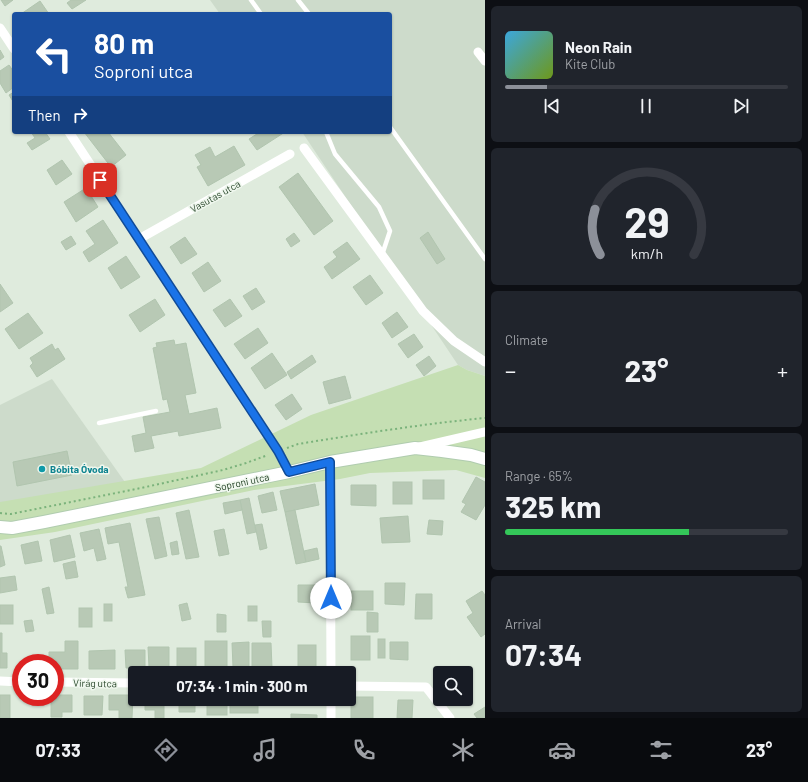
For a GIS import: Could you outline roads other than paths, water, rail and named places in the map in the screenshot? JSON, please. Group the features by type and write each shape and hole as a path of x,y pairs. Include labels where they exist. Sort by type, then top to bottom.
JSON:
{"street":[{"path":"0,28 12,46"},
{"path":"478,52 485,61"},
{"path":"70,134 278,451 289,472"},
{"path":"304,148 423,311 454,341 485,362"},
{"name":"Vasutas utca","path":"139,239 290,154"},
{"path":"415,448 485,432"},
{"name":"Soproni utca","path":"0,527 12,528 44,522 289,472 330,462 415,448 442,450 485,459"},
{"path":"330,462 331,666"},
{"path":"0,681 12,682"},
{"name":"Virág utca","path":"64,682 128,683"},
{"path":"356,686 426,687 450,718"},
{"path":"331,706 331,718"}],"lane":[{"path":"251,0 260,12"},
{"path":"298,0 307,12"},
{"path":"392,130 485,259"},
{"path":"327,134 335,154 380,207 390,231 382,255"},
{"path":"99,424 156,411"}],"place":[{"name":"Bóbita Óvoda","path":"42,469"}]}
